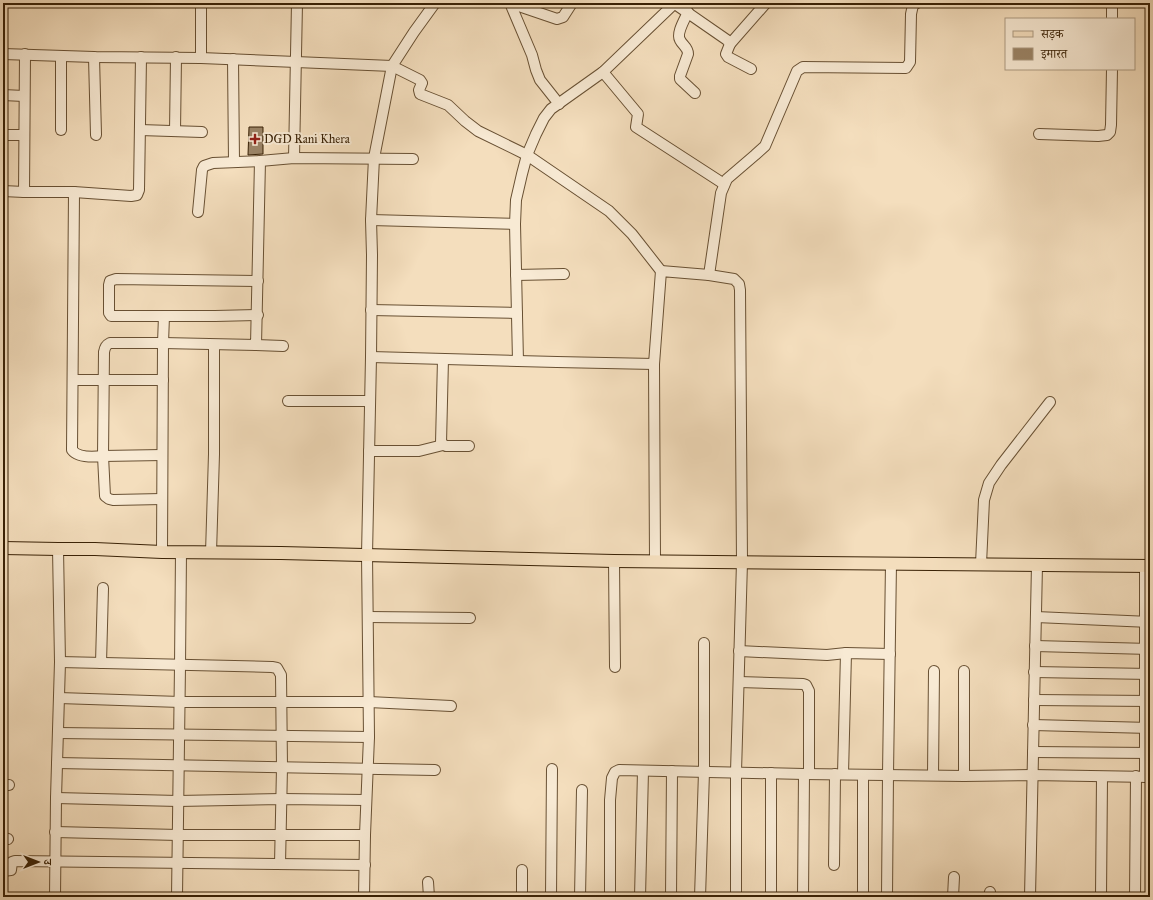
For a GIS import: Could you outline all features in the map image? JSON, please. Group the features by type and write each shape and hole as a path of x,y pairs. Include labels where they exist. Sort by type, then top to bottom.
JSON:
{"main road":[{"path":"3,548 655,562 1148,566"}],"street":[{"path":"201,3 201,58"},
{"path":"294,158 297,3"},
{"path":"364,897 369,737 367,555 372,256 370,220 374,158 392,66 435,3"},
{"path":"510,3 557,19 563,17 572,3"},
{"path":"510,3 532,56 540,80 559,104"},
{"path":"518,361 516,200 527,155 544,118 551,109 603,72 675,3 727,40 730,44"},
{"path":"751,69 728,57 726,54 730,44 766,3"},
{"path":"709,275 721,193 724,184 727,179 764,146 797,71 803,67 906,68 910,62 911,14 913,5 916,3"},
{"path":"1112,3 1112,18"},
{"path":"688,12 680,32 680,40 688,52 680,79 695,93"},
{"path":"3,54 94,57 176,57 392,66 420,80 422,83 419,92 420,94 448,105 478,131 527,155 609,211 632,234 661,271 654,364 655,562"},
{"path":"24,192 25,54"},
{"path":"61,56 61,130"},
{"path":"94,57 96,135"},
{"path":"3,191 137,195 139,190 141,57"},
{"path":"175,131 176,57"},
{"path":"233,59 234,162"},
{"path":"1040,134 1107,135 1110,132 1112,125 1112,70"},
{"path":"603,72 638,114 636,127 724,184"},
{"path":"3,95 24,96"},
{"path":"140,130 202,132"},
{"path":"3,135 24,135"},
{"path":"198,212 202,170 204,166 213,163 260,162 294,158 413,158"},
{"path":"256,345 258,315 260,162"},
{"path":"74,192 74,380 72,450 78,455 95,456 162,455"},
{"path":"370,220 516,224"},
{"path":"661,271 709,275 734,280 738,284 740,290 742,562 736,772 736,897"},
{"path":"516,275 564,274"},
{"path":"258,281 116,279 110,282 109,285 109,313 111,316 258,315"},
{"path":"371,310 517,313"},
{"path":"162,552 164,316"},
{"path":"162,499 113,500 105,496 103,456 104,352 107,344 163,343 284,346"},
{"path":"210,553 214,454 214,345"},
{"path":"371,356 654,364"},
{"path":"443,359 441,435 441,443 443,445"},
{"path":"74,380 163,380"},
{"path":"288,401 370,401"},
{"path":"981,564 984,500 989,483 1001,465 1050,402"},
{"path":"369,451 419,451 443,445 469,446"},
{"path":"55,897 55,832 60,662 58,550"},
{"path":"177,897 181,552"},
{"path":"614,561 615,667"},
{"path":"887,897 891,563"},
{"path":"1030,897 1037,565"},
{"path":"1135,897 1144,777 1148,753 1148,566"},
{"path":"101,663 103,588"},
{"path":"368,617 470,618"},
{"path":"1036,617 1148,621"},
{"path":"700,897 704,772 704,643"},
{"path":"1035,646 1148,649"},
{"path":"739,651 827,655 846,653 890,654"},
{"path":"834,865 846,653"},
{"path":"60,662 276,668 281,675 280,702 282,736 282,799 280,864"},
{"path":"933,775 934,671"},
{"path":"964,671 964,776"},
{"path":"1034,672 1148,674"},
{"path":"738,682 803,684 806,685 809,691 803,897"},
{"path":"59,698 180,702 369,702 451,706"},
{"path":"1034,700 1148,701"},
{"path":"1033,725 1148,728"},
{"path":"58,733 369,737"},
{"path":"1032,752 1148,753"},
{"path":"57,762 179,766 435,770"},
{"path":"551,897 552,769"},
{"path":"610,897 610,800 612,778 615,772 619,770 771,774 1144,777"},
{"path":"640,897 644,771"},
{"path":"671,897 672,771"},
{"path":"771,774 772,897"},
{"path":"862,897 863,775"},
{"path":"1101,897 1102,777"},
{"path":"580,897 582,790"},
{"path":"56,798 178,801 282,799 366,800"},
{"path":"55,832 178,835 365,836"},
{"path":"3,871 10,870 12,862 14,861 365,865"},
{"path":"522,870 522,897"},
{"path":"953,897 954,877"},
{"path":"428,882 429,897"}],"building":[{"path":"249,127 263,127 263,154 248,155"}],"place":[{"name":"DGD Rani Khera","path":"255,139"}]}
